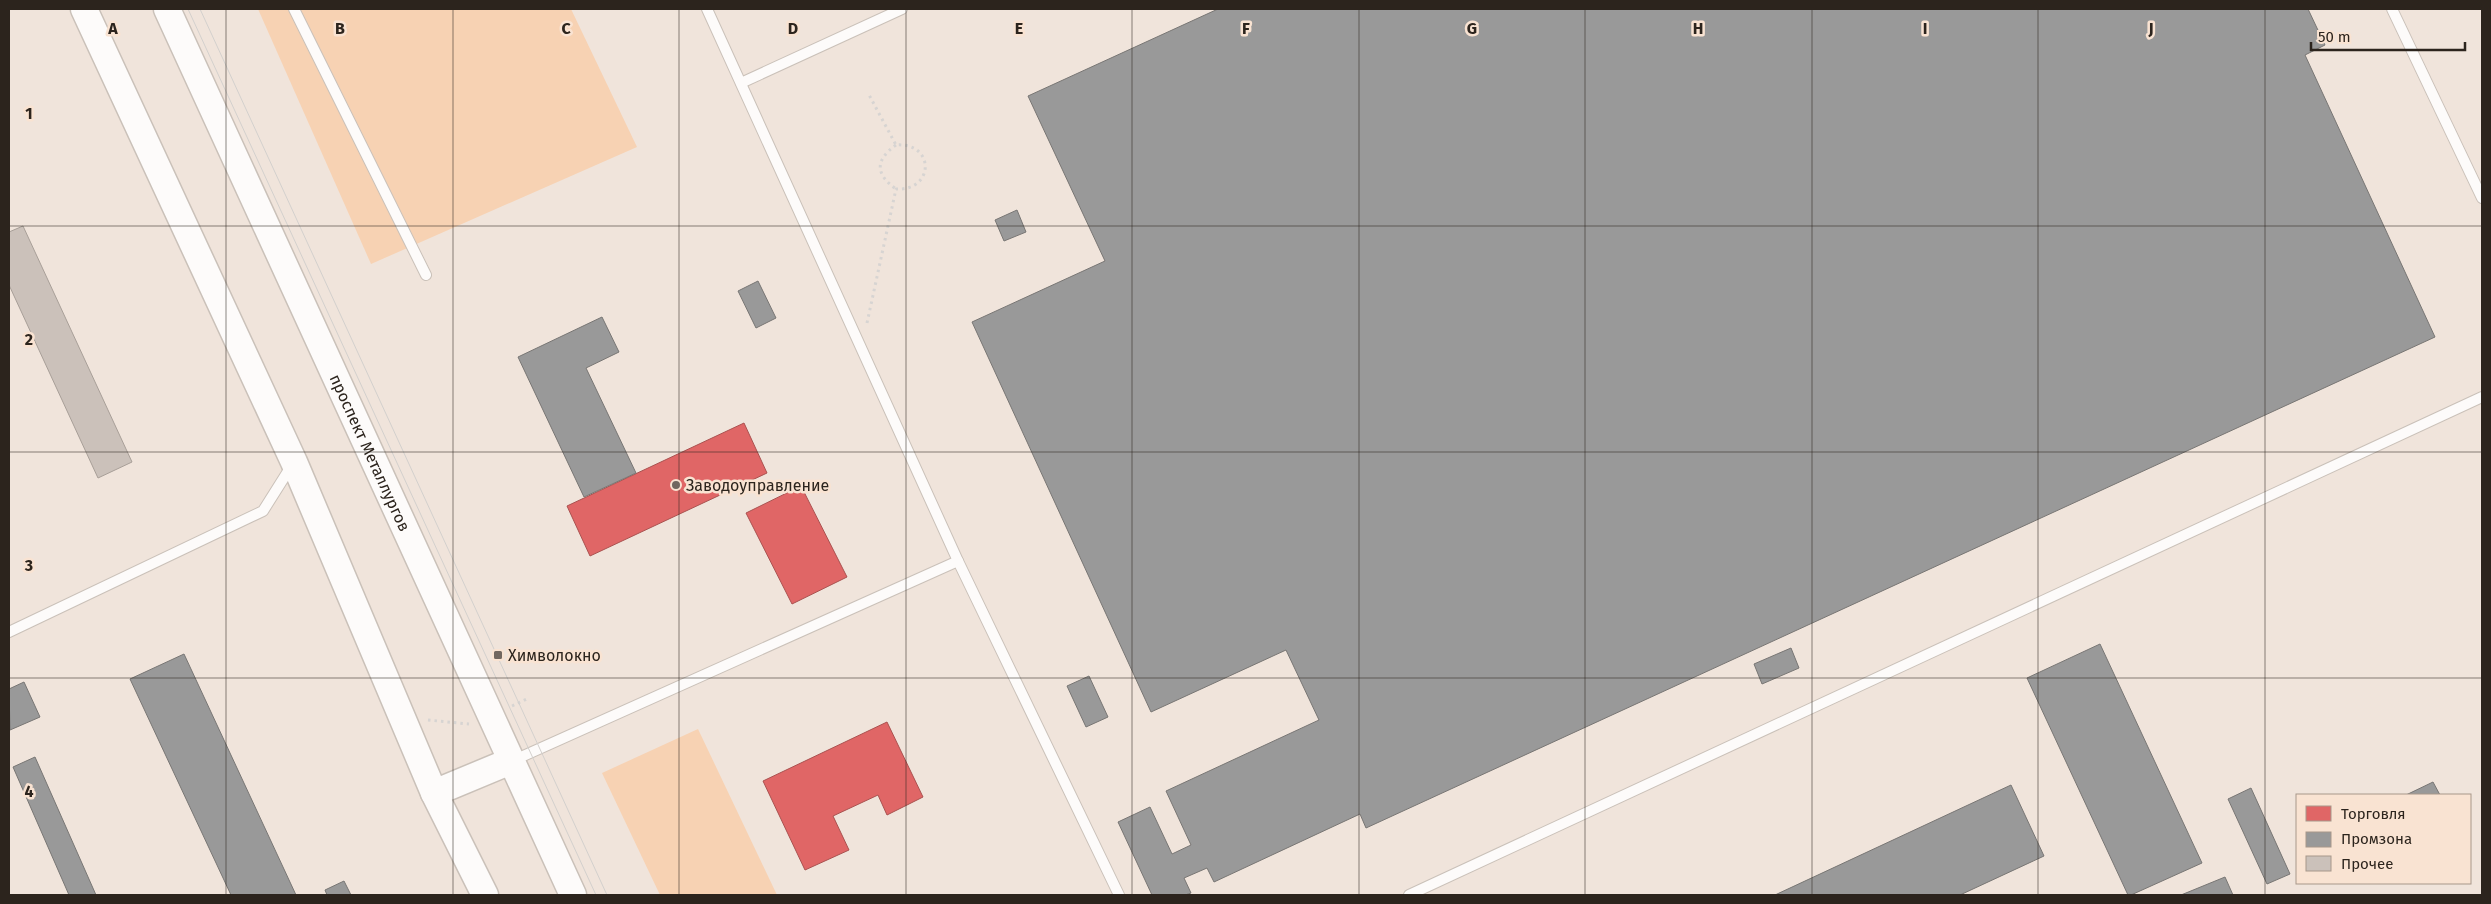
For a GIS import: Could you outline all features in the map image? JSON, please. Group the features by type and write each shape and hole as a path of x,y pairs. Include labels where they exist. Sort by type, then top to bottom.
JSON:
{"street":[{"path":"84,9 294,462 434,793 485,895"},
{"name":"проспект Металлургов","path":"167,9 573,895"},
{"path":"434,793 511,761"}],"lane":[{"path":"294,9 426,275"},
{"path":"706,9 958,561 1119,895"},
{"path":"740,83 902,9"},
{"path":"2392,9 2482,198"},
{"path":"1409,895 2482,398"},
{"path":"9,632 263,511 294,462"},
{"path":"511,761 958,561"}],"path":[{"path":"868,93 896,145"},
{"path":"906,144 916,148 923,156 926,167 924,177 917,185 907,190 896,189 884,181 880,167 884,154 896,145 906,144"},
{"path":"861,349 896,189"},
{"path":"505,709 529,698"},
{"path":"423,720 475,724"}],"shaded area":[{"path":"258,9 571,9 637,147 371,264"},
{"path":"698,729 777,895 660,895 602,773"}],"building: Торговля":[{"name":"Заводоуправление","path":"744,423 767,473 590,556 567,506"},
{"path":"801,486 847,577 792,604 746,513"},
{"path":"887,722 923,797 887,815 878,795 833,816 849,850 805,870 763,781"}],"building: Промзона":[{"path":"1218,9 2308,9 2325,45 2305,55 2435,337 1366,828 1360,814 1214,882 1207,868 1184,878 1191,893 1185,895 1152,895 1118,822 1150,807 1172,854 1191,845 1166,791 1319,720 1286,650 1151,712 972,322 1105,261 1028,96"},
{"path":"1017,210 1026,232 1004,241 995,220"},
{"path":"758,281 776,318 756,328 738,291"},
{"path":"602,317 619,352 586,368 636,473 584,497 518,357"},
{"path":"2100,644 2202,863 2131,895 2128,895 2027,678"},
{"path":"1791,648 1799,668 1762,684 1754,664"},
{"path":"184,654 296,895 231,895 130,679"},
{"path":"1089,676 1108,717 1086,727 1067,686"},
{"path":"24,682 40,717 10,730 9,689"},
{"path":"35,757 96,895 69,895 13,767"},
{"path":"2433,782 2439,794 2408,794"},
{"path":"2011,785 2044,856 1960,895 1775,895"},
{"path":"2251,788 2290,874 2267,884 2228,799"},
{"path":"2225,877 2233,895 2181,895"},
{"path":"344,881 351,895 327,895 325,890"}],"building: Прочее":[{"path":"23,226 132,462 98,478 9,285 9,232"}],"tram line":[{"path":"188,9 596,895"},
{"path":"200,9 607,895"}],"place":[{"name":"Заводоуправление","path":"676,485"},
{"name":"Химволокно","path":"498,655"}]}
